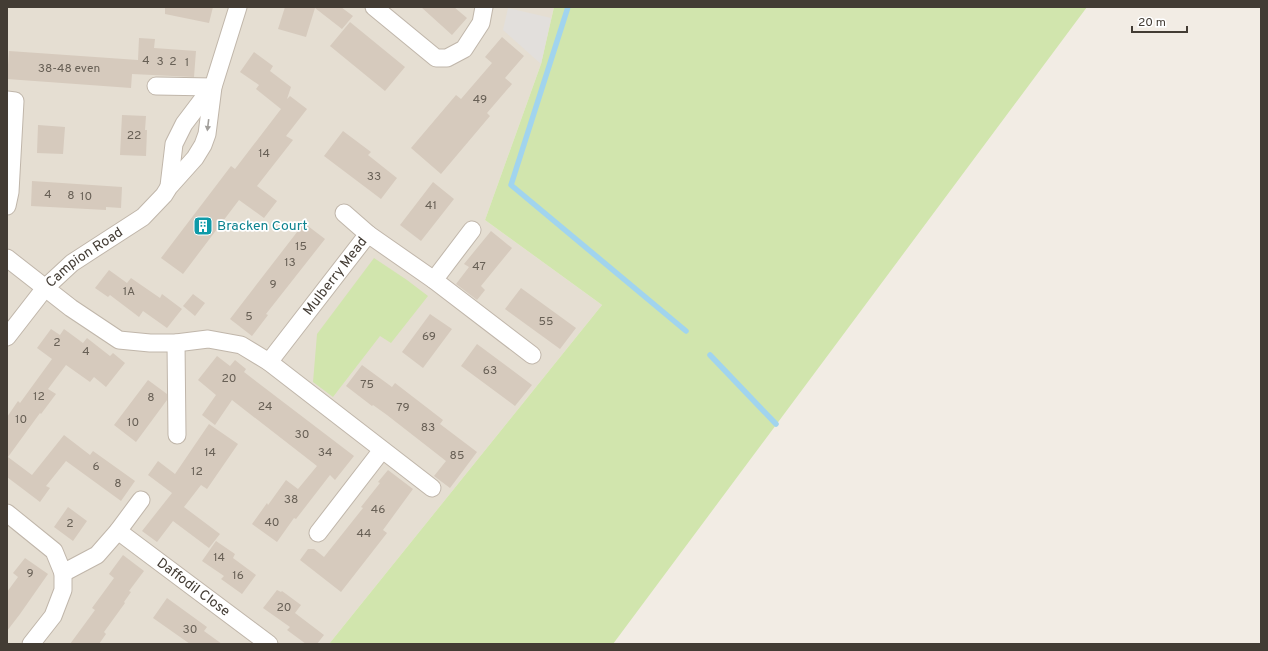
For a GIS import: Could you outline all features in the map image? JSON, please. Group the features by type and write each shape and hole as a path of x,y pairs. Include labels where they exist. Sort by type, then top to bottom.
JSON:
{"street":[{"name":"Campion Road","path":"7,337 45,288 72,263 143,217 164,195 169,187 195,158 203,145 207,134 213,87 238,7"},
{"path":"374,7 436,58 447,58 464,49 481,23 484,7"},
{"path":"156,86 213,87"},
{"name":"Campion Road","path":"169,187 174,144 184,124 213,87"},
{"path":"7,100 15,101 10,192 7,206"},
{"path":"344,213 368,234"},
{"path":"434,280 472,230"},
{"name":"Mulberry Mead","path":"269,362 368,234 434,280 532,355"},
{"path":"7,258 71,308 119,340 150,343 208,339 241,345 269,362 432,488"},
{"path":"176,342 177,435"},
{"path":"318,533 382,450"},
{"path":"64,573 97,555 118,531 141,500"},
{"path":"7,512 54,551 64,573 63,590 53,616 31,644"},
{"name":"Daffodil Close","path":"118,531 269,644"}],"shaded area":[{"path":"7,7 554,7 541,64 485,220 602,305 329,644 7,644"},
{"path":"508,8 551,18 541,64 503,30"}],"green space":[{"path":"554,7 1087,7 613,644 329,644 602,305 485,220 541,64"},
{"path":"374,258 428,296 391,343 380,336 333,397 313,382 317,334"}],"building":[{"path":"165,7 213,7 209,23 165,14"},
{"path":"285,7 341,7 353,16 342,29 315,8 306,37 278,29"},
{"path":"421,7 454,7 467,18 452,35"},
{"path":"350,22 405,67 385,91 330,46"},
{"path":"502,37 524,56 505,78 512,84 487,113 490,116 441,174 411,148 456,95 461,99 492,63 485,57"},
{"path":"139,38 155,39 154,48 196,51 194,77 132,74 131,88 7,79 9,51 138,60"},
{"path":"254,52 273,66 270,71 291,87 287,99 290,96 307,109 286,136 293,140 257,186 277,201 264,218 239,200 183,274 161,258 231,166 235,169 281,109 256,89 259,85 240,72"},
{"path":"122,115 146,116 146,156 120,155"},
{"path":"38,125 65,127 63,154 37,153"},
{"path":"343,131 371,152 368,155 397,178 381,199 324,156"},
{"path":"32,181 122,187 121,208 106,207 106,210 31,206"},
{"path":"433,182 454,199 421,241 400,225"},
{"path":"304,223 325,239 266,314 268,315 252,336 230,319"},
{"path":"491,231 512,248 481,286 485,290 477,300 456,284 469,267 464,264"},
{"path":"109,270 127,283 131,278 160,298 162,294 182,309 167,328 143,311 139,317 110,295 108,297 95,288"},
{"path":"521,288 576,328 560,349 505,309"},
{"path":"193,294 205,303 195,316 183,306"},
{"path":"430,314 452,329 423,368 402,352"},
{"path":"51,329 60,335 64,329 83,343 87,338 110,356 113,353 125,363 106,387 94,377 90,382 66,365 48,389 56,394 41,414 40,413 8,457 32,475 64,435 90,455 93,451 135,481 121,501 66,461 46,486 50,488 40,502 7,477 7,417 18,401 20,403 52,359 37,348"},
{"path":"477,344 532,385 515,406 461,366"},
{"path":"217,356 230,366 235,360 246,369 244,372 354,456 335,480 330,475 296,519 294,518 277,542 252,524 286,480 298,489 317,466 232,400 215,425 202,415 216,395 198,380"},
{"path":"362,365 392,387 395,383 443,420 440,424 477,452 450,488 434,476 446,461 387,415 373,405 372,406 346,386"},
{"path":"148,380 167,394 167,400 136,442 114,425"},
{"path":"209,424 238,444 207,489 201,485 184,507 220,534 209,548 173,521 157,542 142,531 172,493 148,475 158,461 175,474"},
{"path":"388,470 413,489 383,530 387,533 341,592 300,560 308,549 314,549 324,557 363,508 361,507 380,483 378,482"},
{"path":"68,507 87,521 73,541 54,527"},
{"path":"216,541 235,554 233,558 256,575 242,594 221,579 224,576 202,561"},
{"path":"123,555 144,571 129,591 131,592 124,602 125,603 104,632 106,634 99,644 70,644 95,610 92,608 114,578 109,574"},
{"path":"25,558 48,574 7,631 7,592 18,577 13,573"},
{"path":"277,590 282,591 301,605 295,613 324,635 317,644 306,644 287,630 290,627 263,608"},
{"path":"167,598 207,627 204,631 222,644 190,644 153,618"}],"waterway":[{"path":"568,7 511,185 686,331"},
{"path":"710,355 776,424"}],"place":[{"name":"Bracken Court","path":"203,226"}]}
